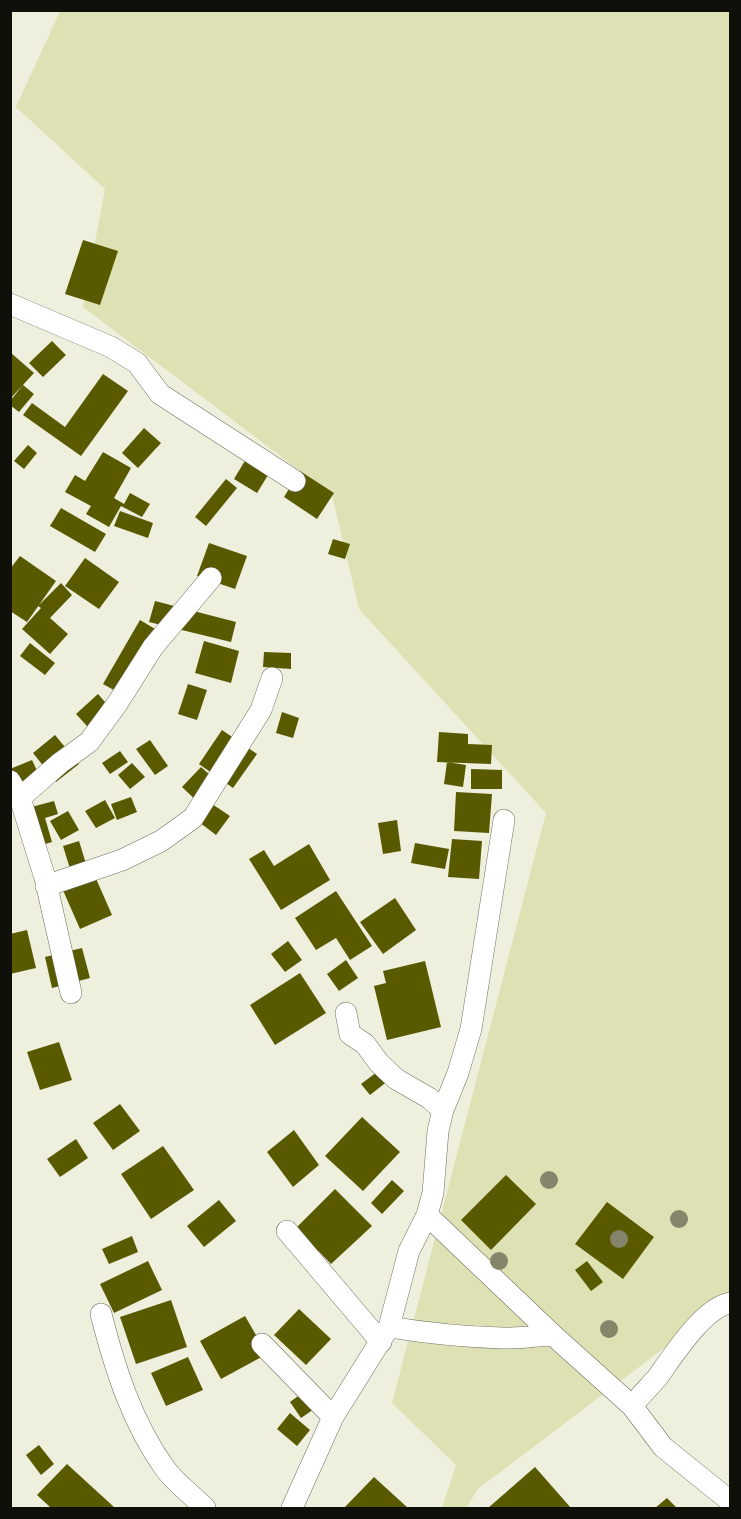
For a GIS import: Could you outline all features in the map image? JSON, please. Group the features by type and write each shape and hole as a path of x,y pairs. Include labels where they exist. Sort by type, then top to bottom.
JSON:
{"street":[{"path":"10,304 111,347 137,363 160,394 295,481"},
{"path":"71,993 46,886 15,790 60,763 89,742 117,704 153,647 211,578"},
{"path":"46,886 122,860 161,841 194,818 261,710 272,678"},
{"path":"292,1509 333,1417 385,1335 409,1251 427,1215 434,1193 438,1131 471,1029 504,820"},
{"path":"346,1013 350,1034 365,1044 396,1078 429,1098 443,1110"},
{"path":"427,1215 554,1336 632,1406 663,1447 730,1501"},
{"path":"287,1231 385,1335 504,1338 554,1336"},
{"path":"632,1406 684,1339 709,1315 724,1304 730,1303"},
{"path":"101,1314 125,1396 141,1429 167,1471 205,1509"},
{"path":"262,1344 333,1417"}],"green space":[{"path":"60,11 730,11 730,1298 478,1489 466,1508 442,1508 456,1465 392,1403 546,813 359,609 332,495 83,307 105,189 16,107"}],"building":[{"path":"83,240 118,251 100,305 65,294"},
{"path":"52,341 66,355 43,377 29,363"},
{"path":"10,352 34,373 10,399"},
{"path":"103,374 128,391 81,456 23,415 32,403 65,427"},
{"path":"23,385 34,394 19,412 10,405 10,401"},
{"path":"144,428 161,443 138,468 122,453"},
{"path":"28,445 37,453 24,469 14,461"},
{"path":"103,452 131,468 114,498 124,504 130,493 150,504 142,517 121,506 109,527 86,514 91,506 65,492 75,475 85,481"},
{"path":"249,454 273,467 257,493 234,479"},
{"path":"300,471 334,493 317,519 284,497"},
{"path":"226,479 237,488 206,526 195,517"},
{"path":"61,508 106,534 95,552 50,526"},
{"path":"120,511 153,523 148,538 114,526"},
{"path":"333,539 350,544 345,559 328,554"},
{"path":"209,543 247,556 235,589 197,576"},
{"path":"20,556 56,581 27,622 10,611 10,569"},
{"path":"85,558 119,582 99,609 65,586"},
{"path":"61,583 72,595 50,618 68,634 50,654 22,629 41,608 38,606"},
{"path":"155,601 236,622 231,642 149,622"},
{"path":"140,620 167,636 130,699 103,684"},
{"path":"204,641 239,651 231,683 195,673"},
{"path":"30,643 55,663 45,675 20,656"},
{"path":"264,652 291,653 291,669 263,667"},
{"path":"188,684 207,690 197,720 178,714"},
{"path":"98,694 117,716 96,736 76,714"},
{"path":"282,712 299,718 293,738 276,733"},
{"path":"222,730 257,754 233,788 199,764"},
{"path":"439,732 468,734 468,744 492,745 491,764 437,762"},
{"path":"55,735 79,764 56,782 33,753"},
{"path":"150,740 168,766 155,775 136,749"},
{"path":"120,751 128,762 110,774 102,763"},
{"path":"32,760 39,775 14,785 10,777 10,769"},
{"path":"447,762 466,765 463,787 444,784"},
{"path":"132,763 145,777 130,789 118,775"},
{"path":"201,767 219,783 200,804 182,787"},
{"path":"471,769 502,770 502,789 471,789"},
{"path":"456,792 492,794 489,833 454,831"},
{"path":"131,797 137,812 117,820 111,804"},
{"path":"105,800 115,818 96,828 85,811"},
{"path":"54,801 58,814 45,818 52,842 35,847 24,809"},
{"path":"212,804 230,816 216,835 199,822"},
{"path":"68,811 79,830 61,840 50,821"},
{"path":"397,820 401,851 383,854 378,823"},
{"path":"452,839 482,841 479,879 448,877"},
{"path":"79,841 87,867 71,872 63,846"},
{"path":"415,843 449,849 445,869 411,863"},
{"path":"309,844 330,880 281,910 249,859 264,850 274,866"},
{"path":"94,874 112,915 80,929 62,888"},
{"path":"336,891 372,946 350,960 336,938 316,950 295,918"},
{"path":"395,898 416,930 383,954 360,922"},
{"path":"27,930 36,968 10,974 10,934"},
{"path":"288,941 302,960 285,972 271,954"},
{"path":"82,948 90,978 52,988 45,957"},
{"path":"346,960 358,978 339,991 327,974"},
{"path":"425,961 441,1027 387,1040 374,986 386,983 383,971"},
{"path":"300,973 326,1013 275,1045 250,1005"},
{"path":"59,1042 72,1080 40,1090 27,1052"},
{"path":"381,1069 389,1080 370,1095 361,1084"},
{"path":"120,1104 140,1131 113,1150 93,1123"},
{"path":"362,1117 400,1152 363,1191 325,1156"},
{"path":"294,1130 319,1165 293,1187 267,1152"},
{"path":"76,1139 88,1158 60,1177 47,1159"},
{"path":"163,1146 194,1190 151,1219 121,1174"},
{"path":"506,1175 536,1204 491,1250 461,1220"},
{"path":"392,1180 404,1191 382,1214 371,1203"},
{"path":"335,1189 372,1226 331,1264 296,1228"},
{"path":"219,1200 236,1221 204,1247 187,1226"},
{"path":"607,1202 654,1237 623,1279 575,1244"},
{"path":"132,1236 138,1252 109,1264 102,1249"},
{"path":"148,1261 162,1290 114,1313 100,1284"},
{"path":"587,1261 603,1282 591,1291 575,1270"},
{"path":"171,1300 187,1347 136,1364 120,1317"},
{"path":"299,1309 331,1339 306,1365 274,1335"},
{"path":"245,1316 267,1354 221,1379 200,1341"},
{"path":"188,1357 203,1390 166,1406 151,1373"},
{"path":"305,1391 317,1407 301,1418 290,1402"},
{"path":"290,1413 310,1430 297,1446 277,1429"},
{"path":"39,1445 54,1464 41,1475 26,1455"},
{"path":"67,1464 114,1507 51,1508 37,1495"},
{"path":"535,1467 571,1508 488,1508"},
{"path":"374,1477 408,1508 344,1508"},
{"path":"667,1498 677,1508 655,1508"}]}
